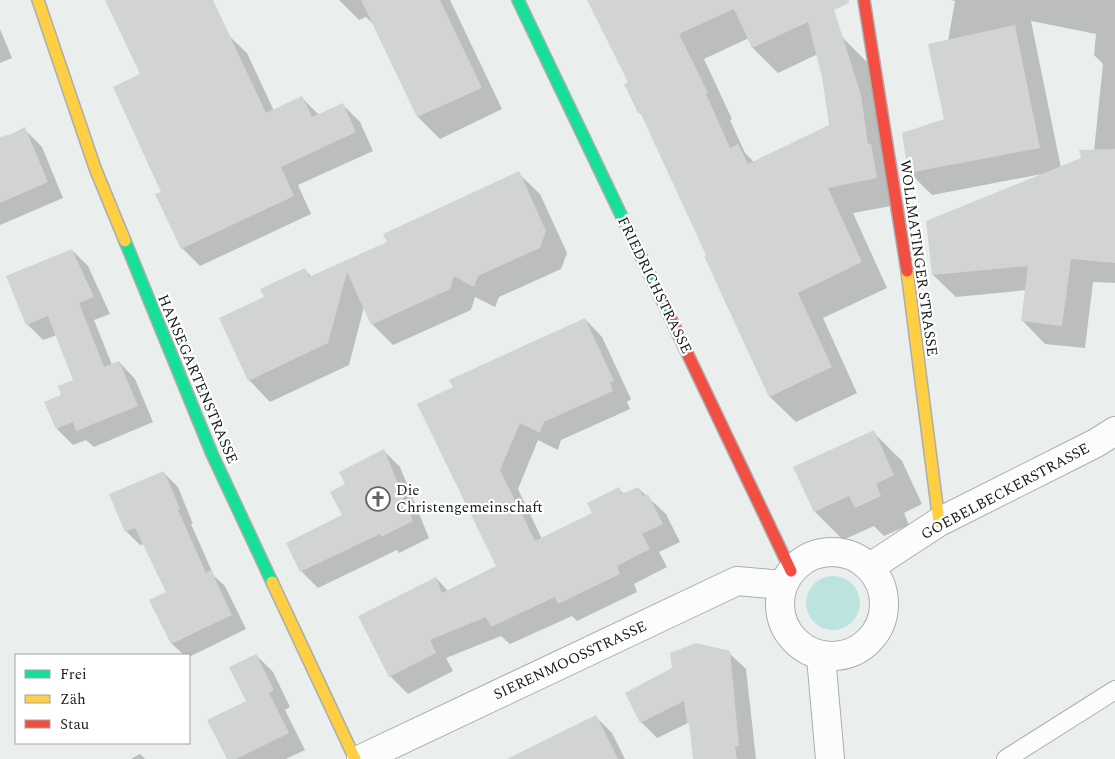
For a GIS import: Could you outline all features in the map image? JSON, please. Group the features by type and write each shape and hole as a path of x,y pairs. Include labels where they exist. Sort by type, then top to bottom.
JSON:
{"street":[{"name":"HANSEGARTENSTRASSE","path":"38,0 95,168 212,454 355,759"},
{"name":"FRIEDRICHSTRASSE","path":"518,0 787,578"},
{"name":"WOLLMATINGER STRASSE","path":"864,0 905,251 939,522"},
{"name":"GOEBELBECKERSTRASSE","path":"870,567 939,522 1096,443 1115,431"},
{"path":"838,551 855,556 870,567 878,578 885,605 882,619 876,632 867,643 855,651 842,656 821,656 802,647 790,636 780,612 780,599 787,578 804,559 821,552 838,551"},
{"name":"SIERENMOOSSTRASSE","path":"361,759 737,581 787,578"},
{"path":"821,656 830,759"}],"lane":[{"path":"1006,759 1115,690"}],"shaded area":[{"path":"833,576 843,578 852,584 858,593 860,603 858,613 852,622 843,628 833,630 823,628 814,622 808,613 806,603 808,593 814,584 823,578"}],"building":[{"path":"105,0 213,0 266,113 302,96 312,117 343,103 356,132 281,167 294,196 181,249 155,194 161,192 113,87 140,74"},
{"path":"361,0 440,0 482,88 417,117"},
{"path":"587,0 849,0 849,3 834,10 861,95 868,144 871,143 877,178 828,188 862,262 798,293 832,367 769,397 640,112 638,113 624,84 628,82","holes":["734,9 752,48 808,22 822,77 829,125 748,164 738,144 730,148 706,94 708,93 679,34"]},
{"path":"1015,25 1040,148 908,173 902,133 944,119 928,44"},
{"path":"25,127 48,182 0,203 0,137 12,134"},
{"path":"1115,149 1115,263 1071,259 1062,326 1021,321 1028,266 932,275 926,221 1081,158 1079,150"},
{"path":"519,171 546,231 540,248 478,276 474,287 454,276 450,289 371,325 347,272 328,343 248,381 219,318 264,297 260,289 305,268 309,277 387,242 383,234"},
{"path":"72,249 94,297 79,303 104,367 119,361 138,406 76,431 73,422 56,429 44,402 61,395 58,386 73,380 48,316 26,325 6,276"},
{"path":"585,318 614,381 610,383 613,391 544,422 540,433 520,423 500,470 535,541 592,513 587,503 619,487 622,494 638,487 643,496 648,494 663,524 642,534 650,549 617,566 620,574 558,604 555,597 491,627 486,617 430,640 436,653 389,677 358,616 436,577 442,593 496,566 417,404 453,387 449,380"},
{"path":"874,430 894,475 876,484 881,496 855,508 849,496 814,512 793,467"},
{"name":"Die Christengemeinschaft","path":"384,449 413,521 381,537 380,534 300,572 286,543 342,515 330,492 345,484 339,472"},
{"path":"164,471 180,509 178,510 206,573 211,570 232,615 171,644 149,600 166,592 135,528 125,532 109,494"},
{"path":"696,643 730,651 739,746 735,746 737,759 693,759 689,723 687,723 684,701 640,723 625,693 672,668 670,653"},
{"path":"256,654 274,690 269,693 289,733 236,759 227,759 207,720 246,701 229,667"},
{"path":"596,715 618,759 507,759"}],"traffic: fast":[{"path":"518,0 670,317"},
{"path":"125,241 212,454 272,582"}],"traffic: slow":[{"path":"38,0 95,168 125,241"},
{"path":"907,271 939,522"},
{"path":"272,582 355,759"}],"traffic: jam":[{"path":"864,0 907,271"},
{"path":"670,317 791,571"}],"place":[{"name":"Die Christengemeinschaft","path":"378,499"}]}
